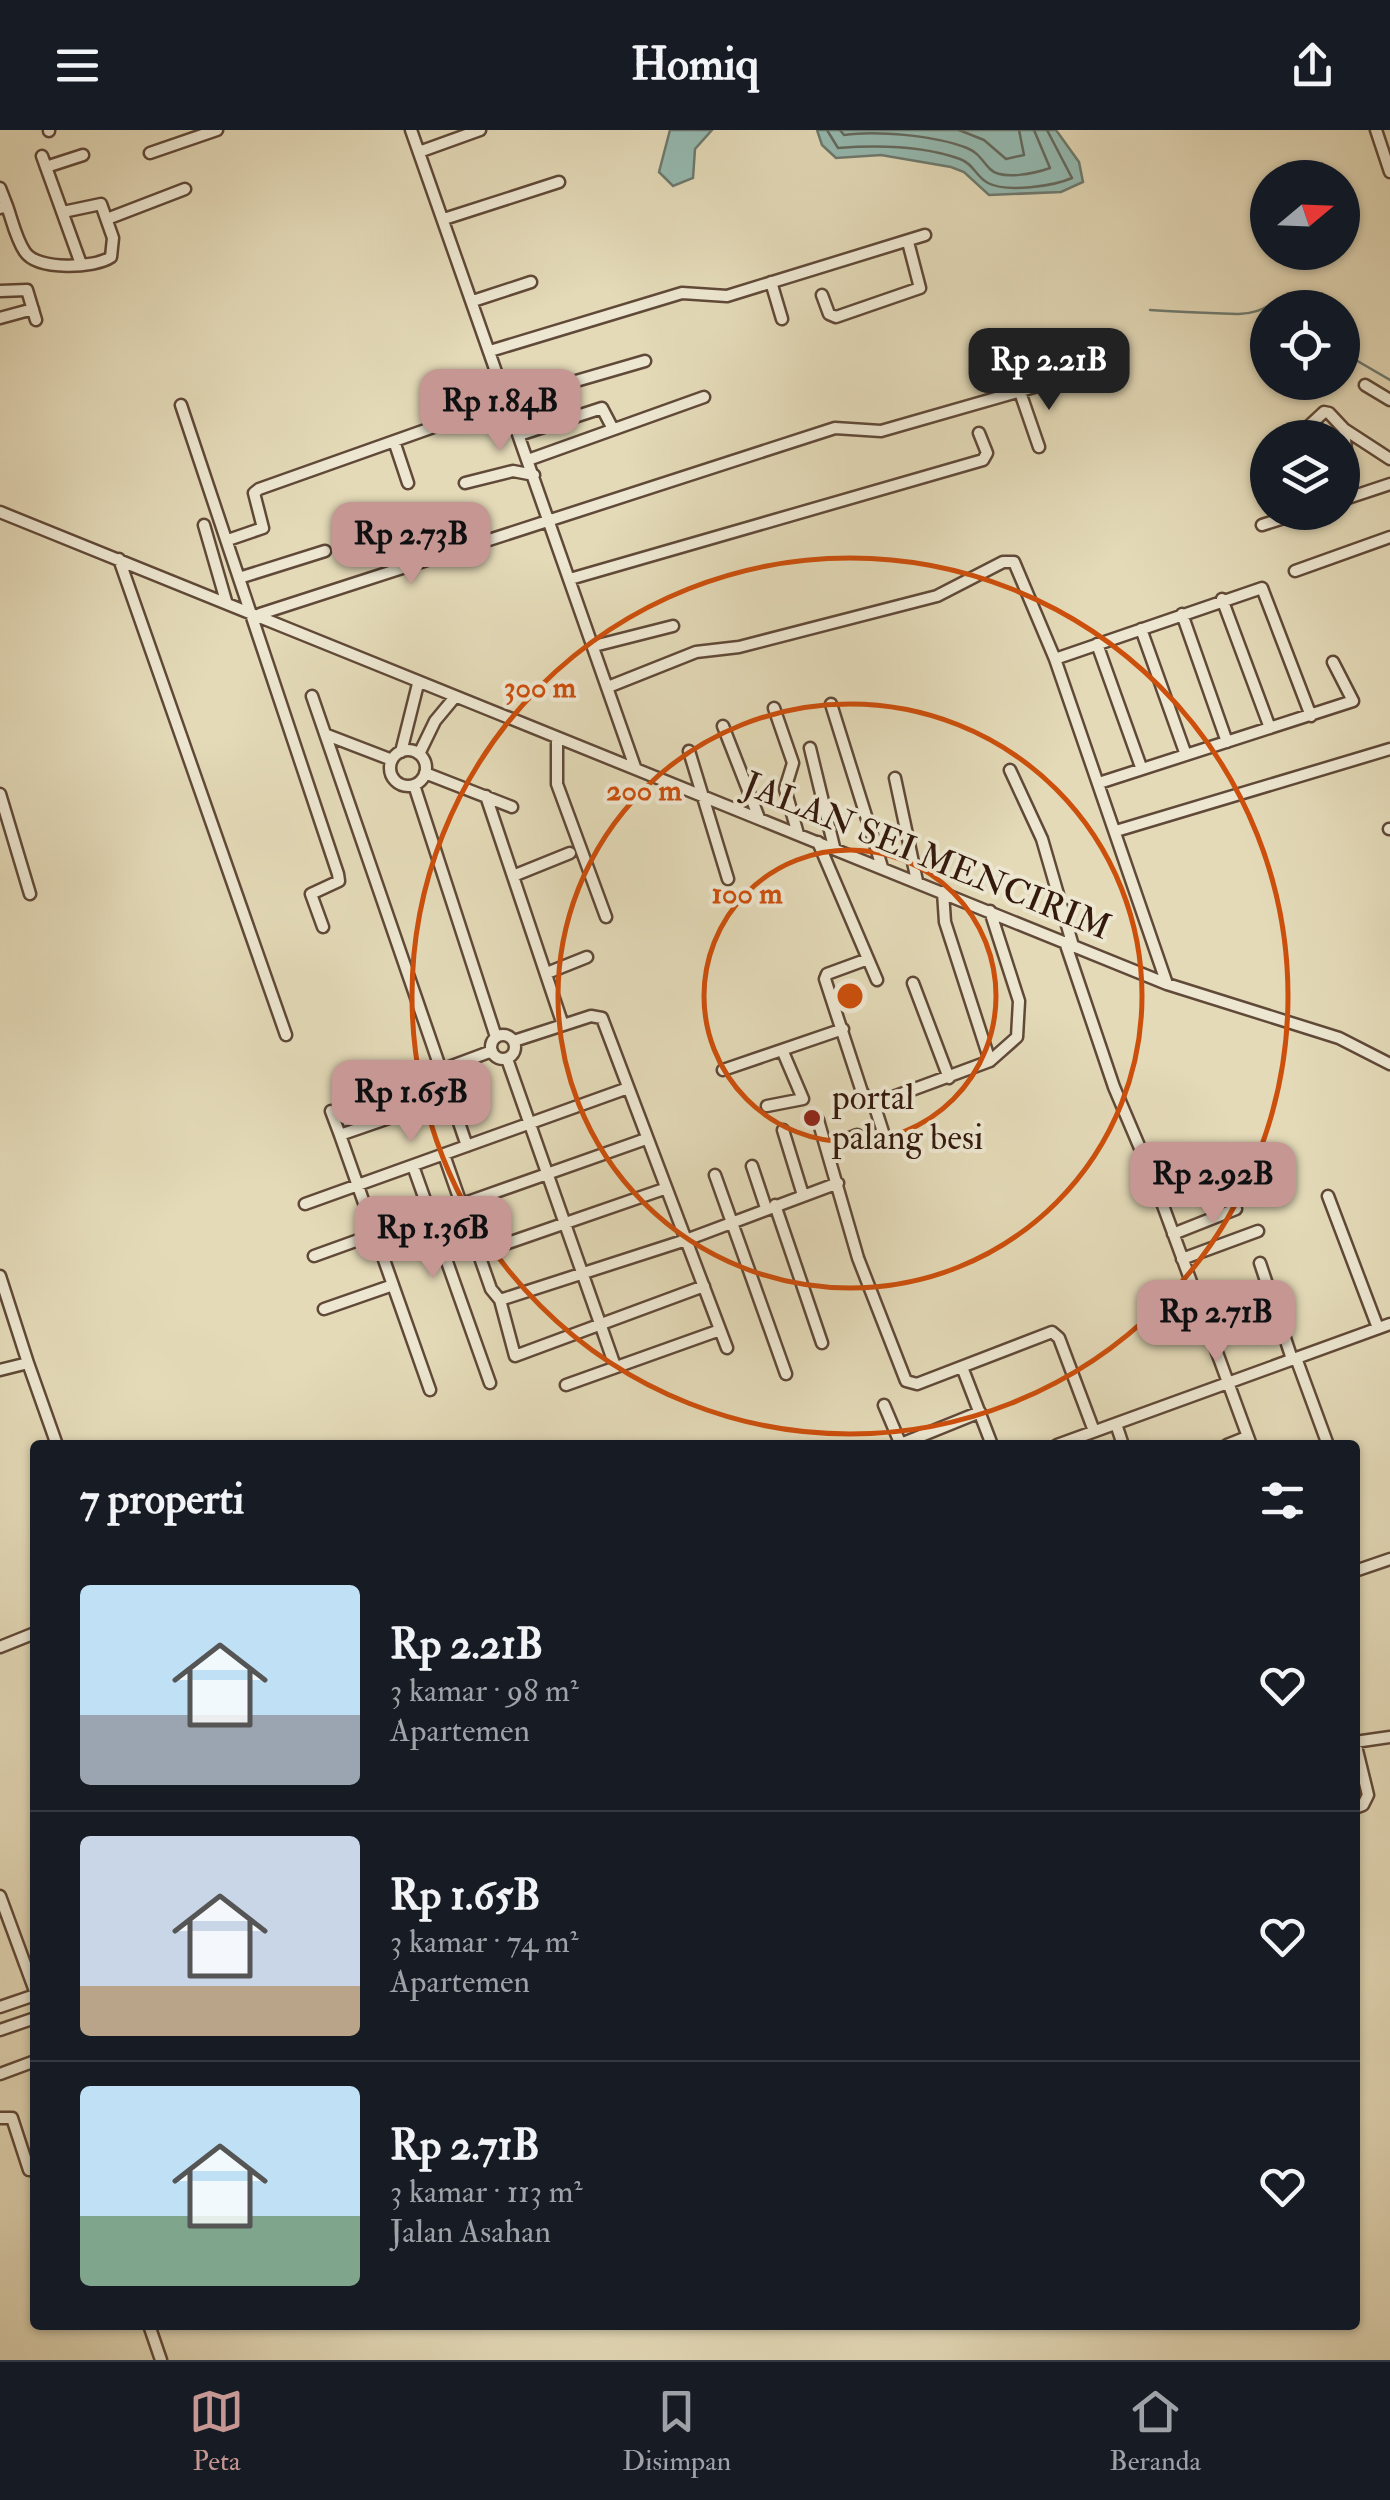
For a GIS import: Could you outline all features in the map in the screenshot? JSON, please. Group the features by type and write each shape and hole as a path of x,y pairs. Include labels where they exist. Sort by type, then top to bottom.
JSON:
{"street":[{"path":"150,153 217,130"},
{"path":"412,130 636,768"},
{"path":"419,152 480,130"},
{"path":"1376,130 1390,172"},
{"path":"81,264 44,162 83,156"},
{"path":"444,219 559,182"},
{"path":"0,188 3,207 32,259 81,264 112,257 115,250 98,203 63,212"},
{"path":"106,220 185,189"},
{"path":"490,351 682,293 727,296 925,235"},
{"path":"822,295 828,314 836,317 920,288 908,242"},
{"path":"473,302 531,282"},
{"path":"771,282 782,319"},
{"path":"0,291 24,288 35,315 0,318"},
{"path":"228,540 263,528 254,493 259,488 507,401 644,360"},
{"path":"254,612 836,428 881,431 1052,382"},
{"path":"1365,384 1390,400"},
{"path":"1020,392 1039,447"},
{"path":"528,460 704,398"},
{"path":"180,405 254,612 338,874 339,881 311,894 323,927"},
{"path":"520,435 602,408 612,429"},
{"path":"570,579 982,460 987,453 979,433"},
{"path":"1360,439 1390,459"},
{"path":"394,441 408,483"},
{"path":"465,484 513,471 534,475"},
{"path":"1360,494 1390,484"},
{"name":"JALAN SEI MENCIRIM","path":"0,512 1167,984 1339,1038 1390,1064"},
{"path":"204,525 226,601"},
{"path":"1295,571 1390,538"},
{"path":"239,578 324,551"},
{"path":"119,558 286,1035"},
{"path":"608,687 696,652 740,646 937,596 1009,561 1021,572 1055,659 1167,984"},
{"path":"1055,659 1257,587 1266,591 1312,716"},
{"path":"1222,599 1270,728"},
{"path":"1182,614 1227,742"},
{"path":"594,646 673,626"},
{"path":"1141,629 1186,754"},
{"path":"1097,644 1141,768"},
{"path":"1099,782 1353,701 1333,662"},
{"path":"418,684 414,712 393,778 402,785 414,785 425,773"},
{"path":"312,696 467,1146"},
{"path":"425,773 419,754 435,721 455,697"},
{"path":"831,704 882,867"},
{"path":"774,708 793,763 784,789 798,834"},
{"path":"414,712 435,721"},
{"path":"723,726 759,818"},
{"path":"327,735 397,756 419,754"},
{"path":"557,740 558,784 606,917"},
{"path":"810,748 834,848"},
{"path":"1116,831 1390,749"},
{"path":"689,751 705,796 705,815 728,879"},
{"path":"1010,770 1042,840 1107,1068 1249,1440"},
{"path":"425,773 512,808"},
{"path":"895,778 918,881"},
{"path":"414,785 496,1037 492,1051"},
{"path":"0,794 30,894"},
{"path":"486,796 563,1025"},
{"path":"818,842 877,980"},
{"path":"513,876 570,853"},
{"path":"943,892 944,922 990,1062"},
{"path":"874,1104 990,1062 1013,1043 1021,1022 990,911"},
{"path":"547,973 587,957"},
{"path":"868,959 825,976 862,1092 874,1104 883,1132"},
{"path":"912,983 949,1078"},
{"path":"514,1041 590,1016 602,1018 727,1348"},
{"path":"723,1070 843,1029"},
{"path":"496,1037 508,1036 514,1041"},
{"path":"507,1059 514,1052 514,1041"},
{"path":"441,1070 492,1051 507,1059 615,1366"},
{"path":"767,1106 803,1100 783,1052"},
{"path":"305,1204 628,1088"},
{"path":"340,1136 450,1097"},
{"path":"331,1110 430,1390"},
{"path":"818,1120 858,1258 906,1381 917,1384 1045,1334 1056,1334 1094,1431"},
{"path":"782,1130 804,1195"},
{"path":"828,1147 857,1135"},
{"path":"462,1204 646,1139"},
{"path":"444,1155 518,1358 704,1286"},
{"path":"1173,1234 1236,1210 1220,1160"},
{"path":"413,1166 490,1383"},
{"path":"752,1166 822,1343"},
{"path":"715,1175 786,1374"},
{"path":"500,1300 686,1240 838,1182"},
{"path":"479,1254 664,1189"},
{"path":"1070,1440 1384,1326 1328,1196"},
{"path":"1182,1260 1258,1231"},
{"path":"314,1256 375,1234"},
{"path":"1260,1263 1326,1440"},
{"path":"0,1276 55,1440"},
{"path":"324,1309 393,1285"},
{"path":"566,1385 720,1330"},
{"path":"0,1370 28,1363"},
{"path":"962,1367 990,1440"},
{"path":"884,1404 899,1440"},
{"path":"911,1440 980,1412"},
{"path":"1116,1424 1121,1440"},
{"path":"1360,1568 1390,1559"},
{"path":"0,1647 30,1635"},
{"path":"1360,1741 1390,1737"},
{"path":"1360,1763 1368,1796 1360,1806"},
{"path":"0,1896 30,1979"},
{"path":"0,2007 30,1995"},
{"path":"0,2030 30,2020"},
{"path":"0,2074 30,2063"},
{"path":"0,2118 12,2118 29,2170"},
{"path":"151,2330 161,2360"}],"water":[{"path":"670,130 712,130 695,149 693,178 673,186 659,172"},
{"path":"817,130 1056,130 1079,162 1083,182 1061,192 989,195 964,172 951,167 881,155 836,158 822,145"}],"waterway":[{"path":"1150,310 1250,313"},
{"path":"1360,362 1390,380"}],"place":[{"name":"portal palang besi","path":"812,1118"}]}
